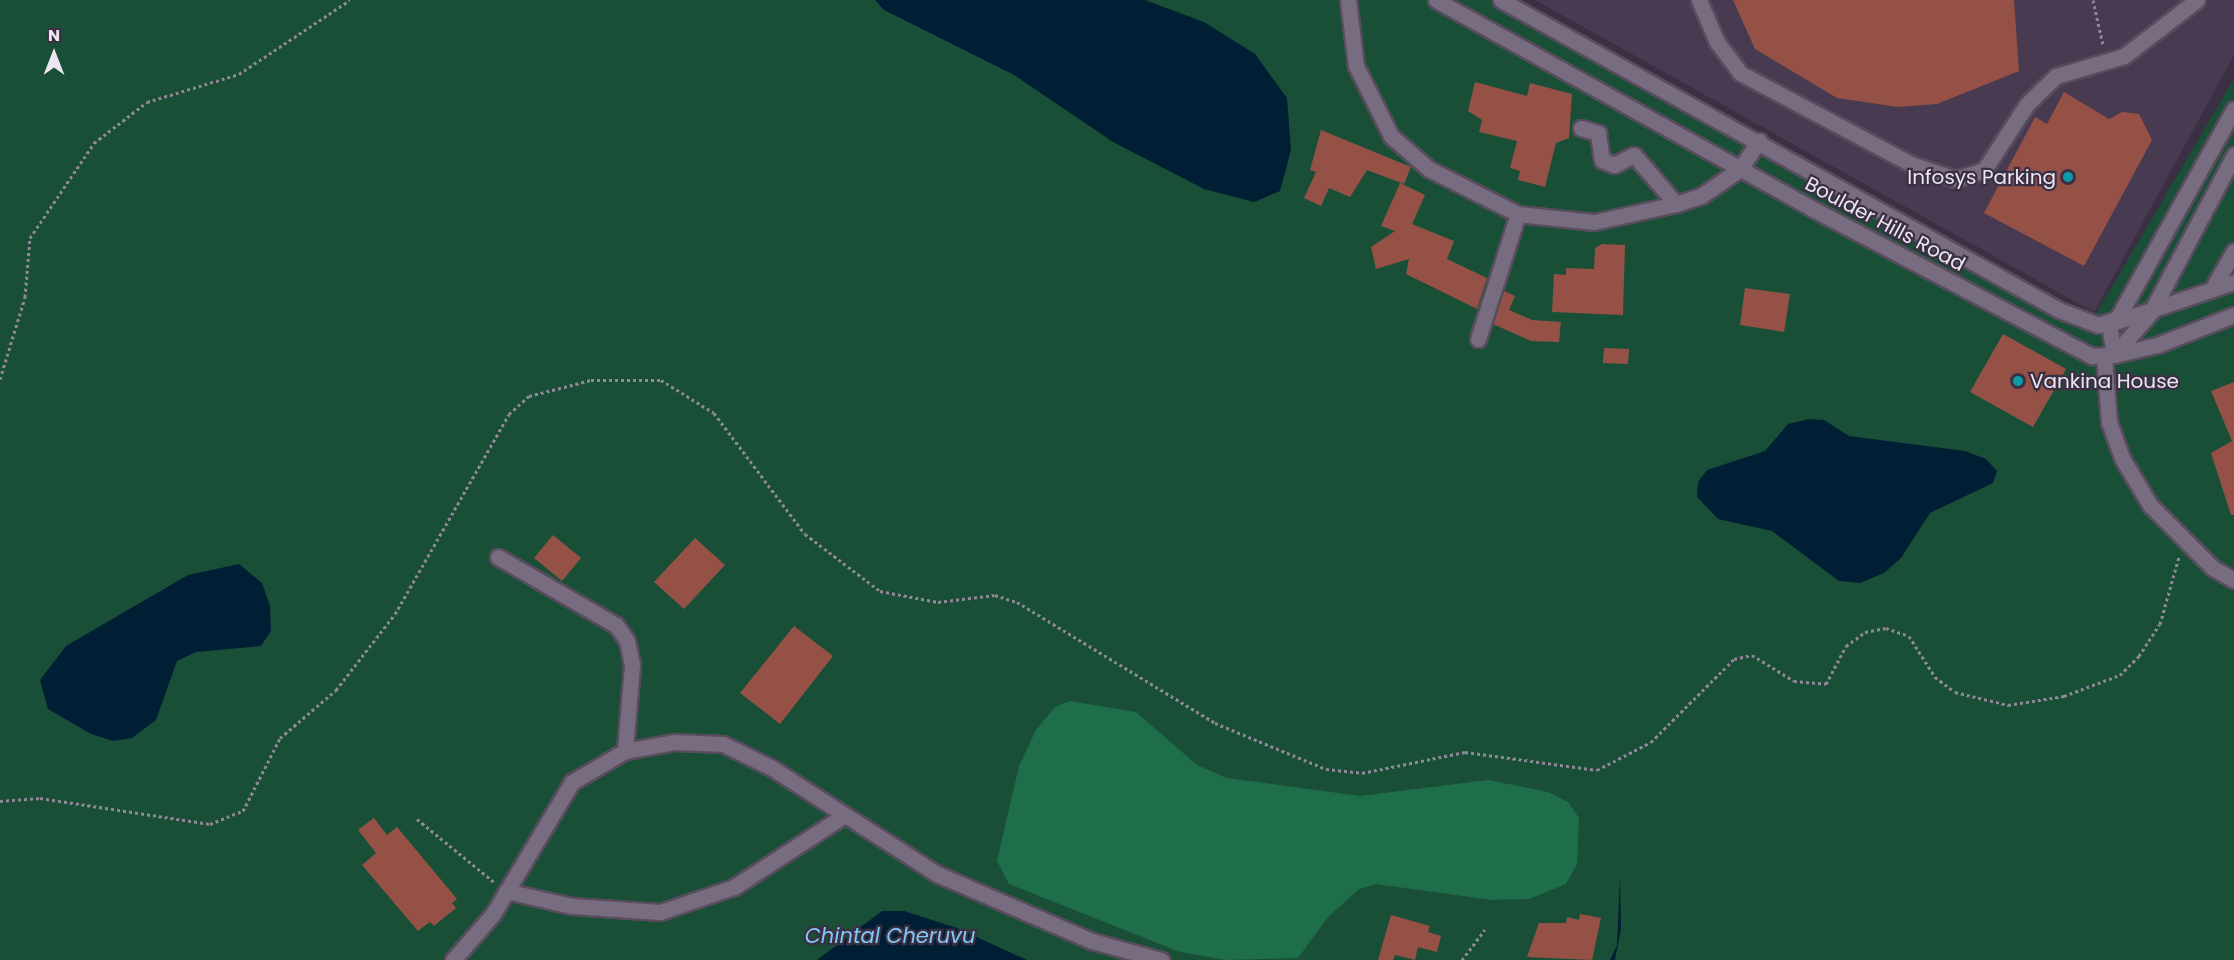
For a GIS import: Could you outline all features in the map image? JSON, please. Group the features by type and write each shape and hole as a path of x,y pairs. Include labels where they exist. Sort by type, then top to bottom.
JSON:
{"lane":[{"path":"1348,0 1356,66 1391,136 1429,169 1518,214 1594,222 1676,204 1701,195 1740,170 1759,141"},
{"name":"Boulder Hills Road","path":"1436,0 1740,170 2013,316 2109,356"},
{"name":"Boulder Hills Road","path":"1501,0 1759,141 2059,310 2109,324"},
{"path":"1699,0 1718,42 1740,73 1911,164 1956,179 1984,170 2026,104 2055,76 2124,56 2197,0"},
{"path":"2234,109 2129,299 2109,324 2109,422 2122,458 2150,505 2184,541 2234,580"},
{"path":"1581,128 1598,133 1602,160 1614,165 1634,155 1676,204"},
{"path":"2109,356 2151,312 2234,155"},
{"path":"1478,339 1518,214"},
{"path":"2215,284 2234,251"},
{"path":"2109,324 2151,312 2215,284 2234,282"},
{"path":"2109,356 2157,345 2234,315"},
{"path":"498,557 616,626 627,641 632,665 625,751"},
{"path":"453,960 506,891 572,782 625,751 675,742 723,744 772,768 843,816 937,874 1092,940 1161,960"},
{"path":"506,891 572,906 660,912 734,887 843,816"}],"path":[{"path":"0,379 25,297 30,238 94,143 147,102 239,74 350,0"},
{"path":"2093,0 2103,62"},
{"path":"0,801 40,798 210,824 243,811 280,738 336,690 395,614 508,414 530,396 591,380 661,380 707,408 805,534 880,591 939,602 995,595 1017,602 1215,723 1294,760 1335,770 1362,773 1465,752 1597,770 1651,742 1734,659 1752,655 1794,681 1826,684 1846,646 1865,632 1886,628 1909,636 1935,677 1976,700 2008,705 2094,688 2120,675 2160,624 2184,541"},
{"path":"417,819 506,891"},
{"path":"1462,960 1485,930"}],"shaded area":[{"path":"1535,0 2234,0 2234,55 2094,312"}],"green space":[{"path":"0,0 1514,0 2093,319 2234,79 2234,960 0,960"},
{"path":"1070,701 1136,712 1197,765 1227,778 1360,796 1488,780 1548,792 1568,802 1579,818 1577,864 1566,884 1529,899 1492,900 1376,884 1359,889 1328,917 1298,958 1226,960 1180,952 1009,884 997,861 1019,766 1036,730 1055,707"}],"water":[{"path":"875,0 1145,0 1204,22 1255,54 1287,98 1291,150 1280,191 1254,202 1204,189 1113,142 1014,75 884,10"},
{"path":"1809,419 1824,420 1849,436 1965,451 1986,459 1997,471 1993,483 1930,513 1901,558 1884,573 1860,583 1839,581 1772,531 1718,519 1697,497 1698,482 1707,470 1765,451 1788,424"},
{"path":"239,564 262,583 270,606 271,631 261,646 196,652 177,661 156,720 132,738 113,741 91,734 48,709 40,680 66,646 188,575"},
{"path":"1620,875 1621,929 1615,960 1610,960 1617,945"},
{"name":"Chintal Cheruvu","path":"882,911 904,911 957,928 1027,960 817,960"}],"building":[{"path":"1733,0 2014,0 2019,71 1937,104 1898,107 1837,98 1755,49"},
{"path":"1475,82 1527,96 1530,83 1572,94 1569,138 1556,143 1545,187 1518,180 1520,171 1510,168 1517,141 1479,132 1482,120 1468,111"},
{"name":"Infosys Parking","path":"2064,92 2109,119 2122,112 2139,114 2152,140 2084,266 1984,213 2035,117 2047,124"},
{"path":"1321,130 1411,167 1404,184 1367,170 1350,197 1329,188 1321,206 1304,198 1316,172 1310,170"},
{"path":"1400,183 1425,195 1412,224 1454,241 1447,259 1487,278 1477,309 1406,274 1409,259 1376,269 1371,247 1395,231 1381,226"},
{"path":"1602,244 1625,245 1623,315 1552,312 1554,274 1566,275 1566,268 1594,269 1595,248"},
{"path":"1745,288 1790,294 1784,332 1740,325"},
{"path":"1504,291 1515,296 1509,310 1532,320 1561,322 1559,342 1531,341 1493,324"},
{"name":"Vankina House","path":"2003,334 2066,369 2033,427 1970,392"},
{"path":"1604,348 1629,349 1628,364 1603,363"},
{"path":"2234,382 2234,515 2231,515 2211,453 2232,441 2211,391"},
{"path":"553,535 581,558 562,581 534,558"},
{"path":"695,538 725,565 684,609 654,582"},
{"path":"794,626 833,656 780,724 740,693"},
{"path":"374,818 387,835 397,827 457,899 452,903 456,908 434,926 430,922 418,931 362,865 376,853 358,830"},
{"path":"1580,914 1601,918 1592,960 1527,957 1539,923 1566,923 1567,917 1579,920"},
{"path":"1391,915 1430,926 1428,932 1441,936 1437,952 1418,947 1415,960 1395,955 1393,960 1378,960"}],"place":[{"name":"Infosys Parking","path":"2068,177"},
{"name":"Vankina House","path":"2018,381"}]}
